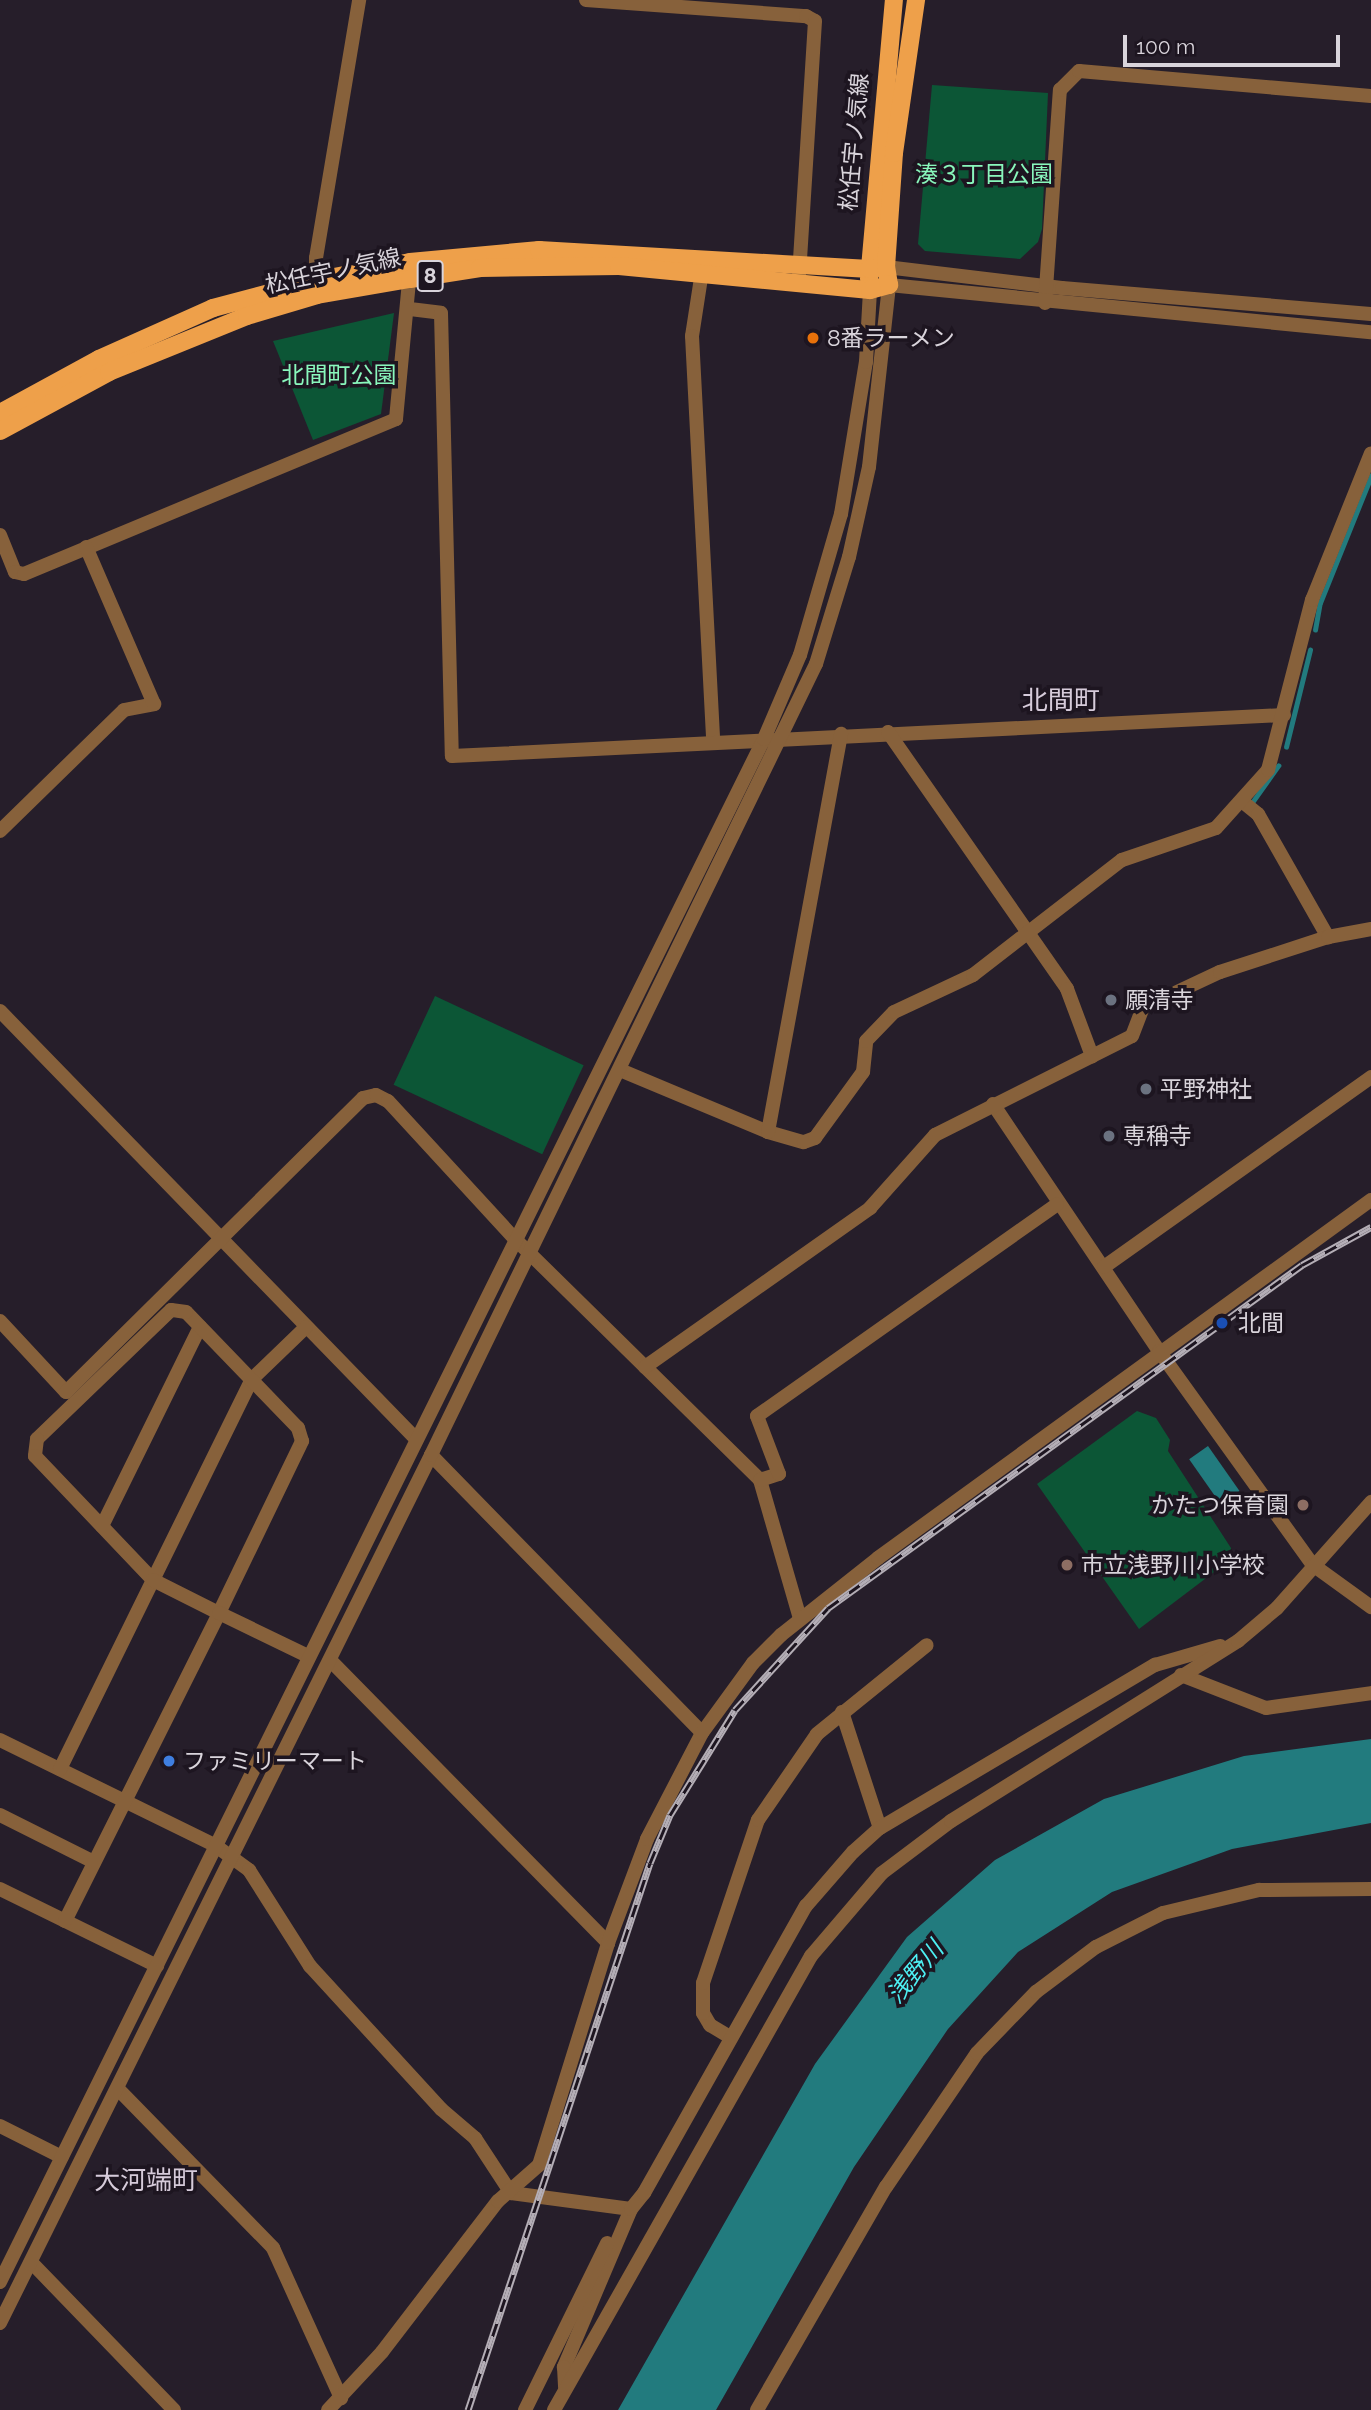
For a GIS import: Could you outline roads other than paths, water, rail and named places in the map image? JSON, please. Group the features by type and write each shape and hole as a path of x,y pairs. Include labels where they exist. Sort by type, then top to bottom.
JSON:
{"main road":[{"name":"松任宇ノ気線","path":"881,273 894,0"},
{"name":"松任宇ノ気線","path":"0,412 99,359 213,308 410,270 539,250 703,267 870,290 881,273 894,153 916,0"},
{"name":"松任宇ノ気線","path":"703,267 799,263 881,273"},
{"name":"松任宇ノ気線","path":"0,430 56,398 168,346 315,288"}],"street":[{"path":"315,288 359,0"},
{"path":"586,0 806,16 815,21 798,281"},
{"path":"1045,303 1060,90 1079,71 1371,96"},
{"path":"703,267 692,336 713,741"},
{"path":"0,535 15,572 24,574 396,419 410,309 410,270"},
{"path":"881,273 1371,314"},
{"path":"881,273 1045,303 1371,332"},
{"path":"0,2323 119,2090 784,737 816,664 849,557 869,467 881,273"},
{"path":"0,2281 764,739 804,643 841,514 866,362 870,290"},
{"path":"410,309 442,313 452,756 841,734 1284,715"},
{"path":"620,1070 768,1132 804,1142 815,1138 863,1072 866,1041 875,1027 894,1012 973,975 1031,933 1122,860 1216,828 1243,802 1268,770 1312,600 1371,453"},
{"path":"0,831 124,710 154,704 86,547"},
{"path":"888,732 1031,933 1067,989 1092,1056"},
{"path":"768,1132 841,734"},
{"path":"1243,802 1258,814 1328,937"},
{"path":"645,1367 870,1209 935,1135 1132,1036 1143,1008 1220,972 1328,937 1371,929"},
{"path":"0,1011 416,1439"},
{"path":"1104,1267 1371,1077"},
{"path":"0,1321 66,1392 222,1241 363,1098 376,1095 388,1101 516,1240 760,1480 800,1619"},
{"path":"993,1104 1057,1204 1104,1267 1158,1351 1313,1565 1371,1607"},
{"path":"328,2410 382,2352 463,2241 498,2201 511,2193 539,2165 608,1943 648,1839 702,1733 753,1664 800,1619 1158,1351 1371,1200"},
{"path":"760,1480 779,1474 757,1416 1057,1204"},
{"path":"65,1921 219,1613 302,1441 298,1428 186,1312 172,1310 37,1439 35,1456 153,1580 219,1613 308,1656"},
{"path":"102,1527 200,1327"},
{"path":"60,1769 251,1380 306,1327"},
{"path":"431,1455 702,1733"},
{"path":"554,2410 811,1956 873,1883 951,1821 1238,1641 1277,1608 1371,1502"},
{"path":"525,2410 628,2208 806,1906 880,1828 1155,1665 1238,1641"},
{"path":"730,2037 710,2025 703,2013 702,1990 758,1820 805,1746 842,1712 927,1645"},
{"path":"330,1660 608,1943"},
{"path":"1181,1675 1266,1707 1371,1693"},
{"path":"842,1712 880,1828"},
{"path":"0,1740 216,1846 249,1870 310,1966 441,2109 475,2138 511,2193 628,2208"},
{"path":"0,1815 94,1862"},
{"path":"0,1889 157,1966"},
{"path":"757,2410 886,2187 977,2053 1036,1992 1096,1947 1163,1913 1259,1890 1371,1889"},
{"path":"119,2090 274,2248 341,2398"},
{"path":"0,2126 62,2157"},
{"path":"565,2389 564,2367 628,2208"},
{"path":"31,2262 174,2410"}],"water":[{"path":"1208,1446 1240,1491 1221,1504 1189,1459"},
{"name":"浅野川","path":"1371,1739 1371,1823 1232,1849 1112,1892 1018,1952 948,2029 854,2167 716,2410 618,2410 815,2064 907,1937 995,1860 1104,1799 1244,1756"}],"waterway":[{"path":"1315,630 1320,603 1371,476"},
{"path":"1286,747 1310,650"},
{"path":"1251,804 1278,766"}],"railway":[{"path":"468,2410 650,1863 670,1815 735,1710 828,1608 1302,1265 1371,1227"}],"place":[{"name":"8番ラーメン","path":"813,338"},
{"name":"願清寺","path":"1111,1000"},
{"name":"平野神社","path":"1146,1089"},
{"name":"専稱寺","path":"1109,1136"},
{"name":"北間","path":"1222,1323"},
{"name":"かたつ保育園","path":"1303,1505"},
{"name":"市立浅野川小学校","path":"1067,1565"},
{"name":"ファミリーマート","path":"169,1761"}],"district":[{"name":"北間町","path":"1061,701"},
{"name":"大河端町","path":"146,2181"}],"park label":[{"name":"湊３丁目公園","path":"984,174"},
{"name":"北間町公園","path":"339,375"}]}
